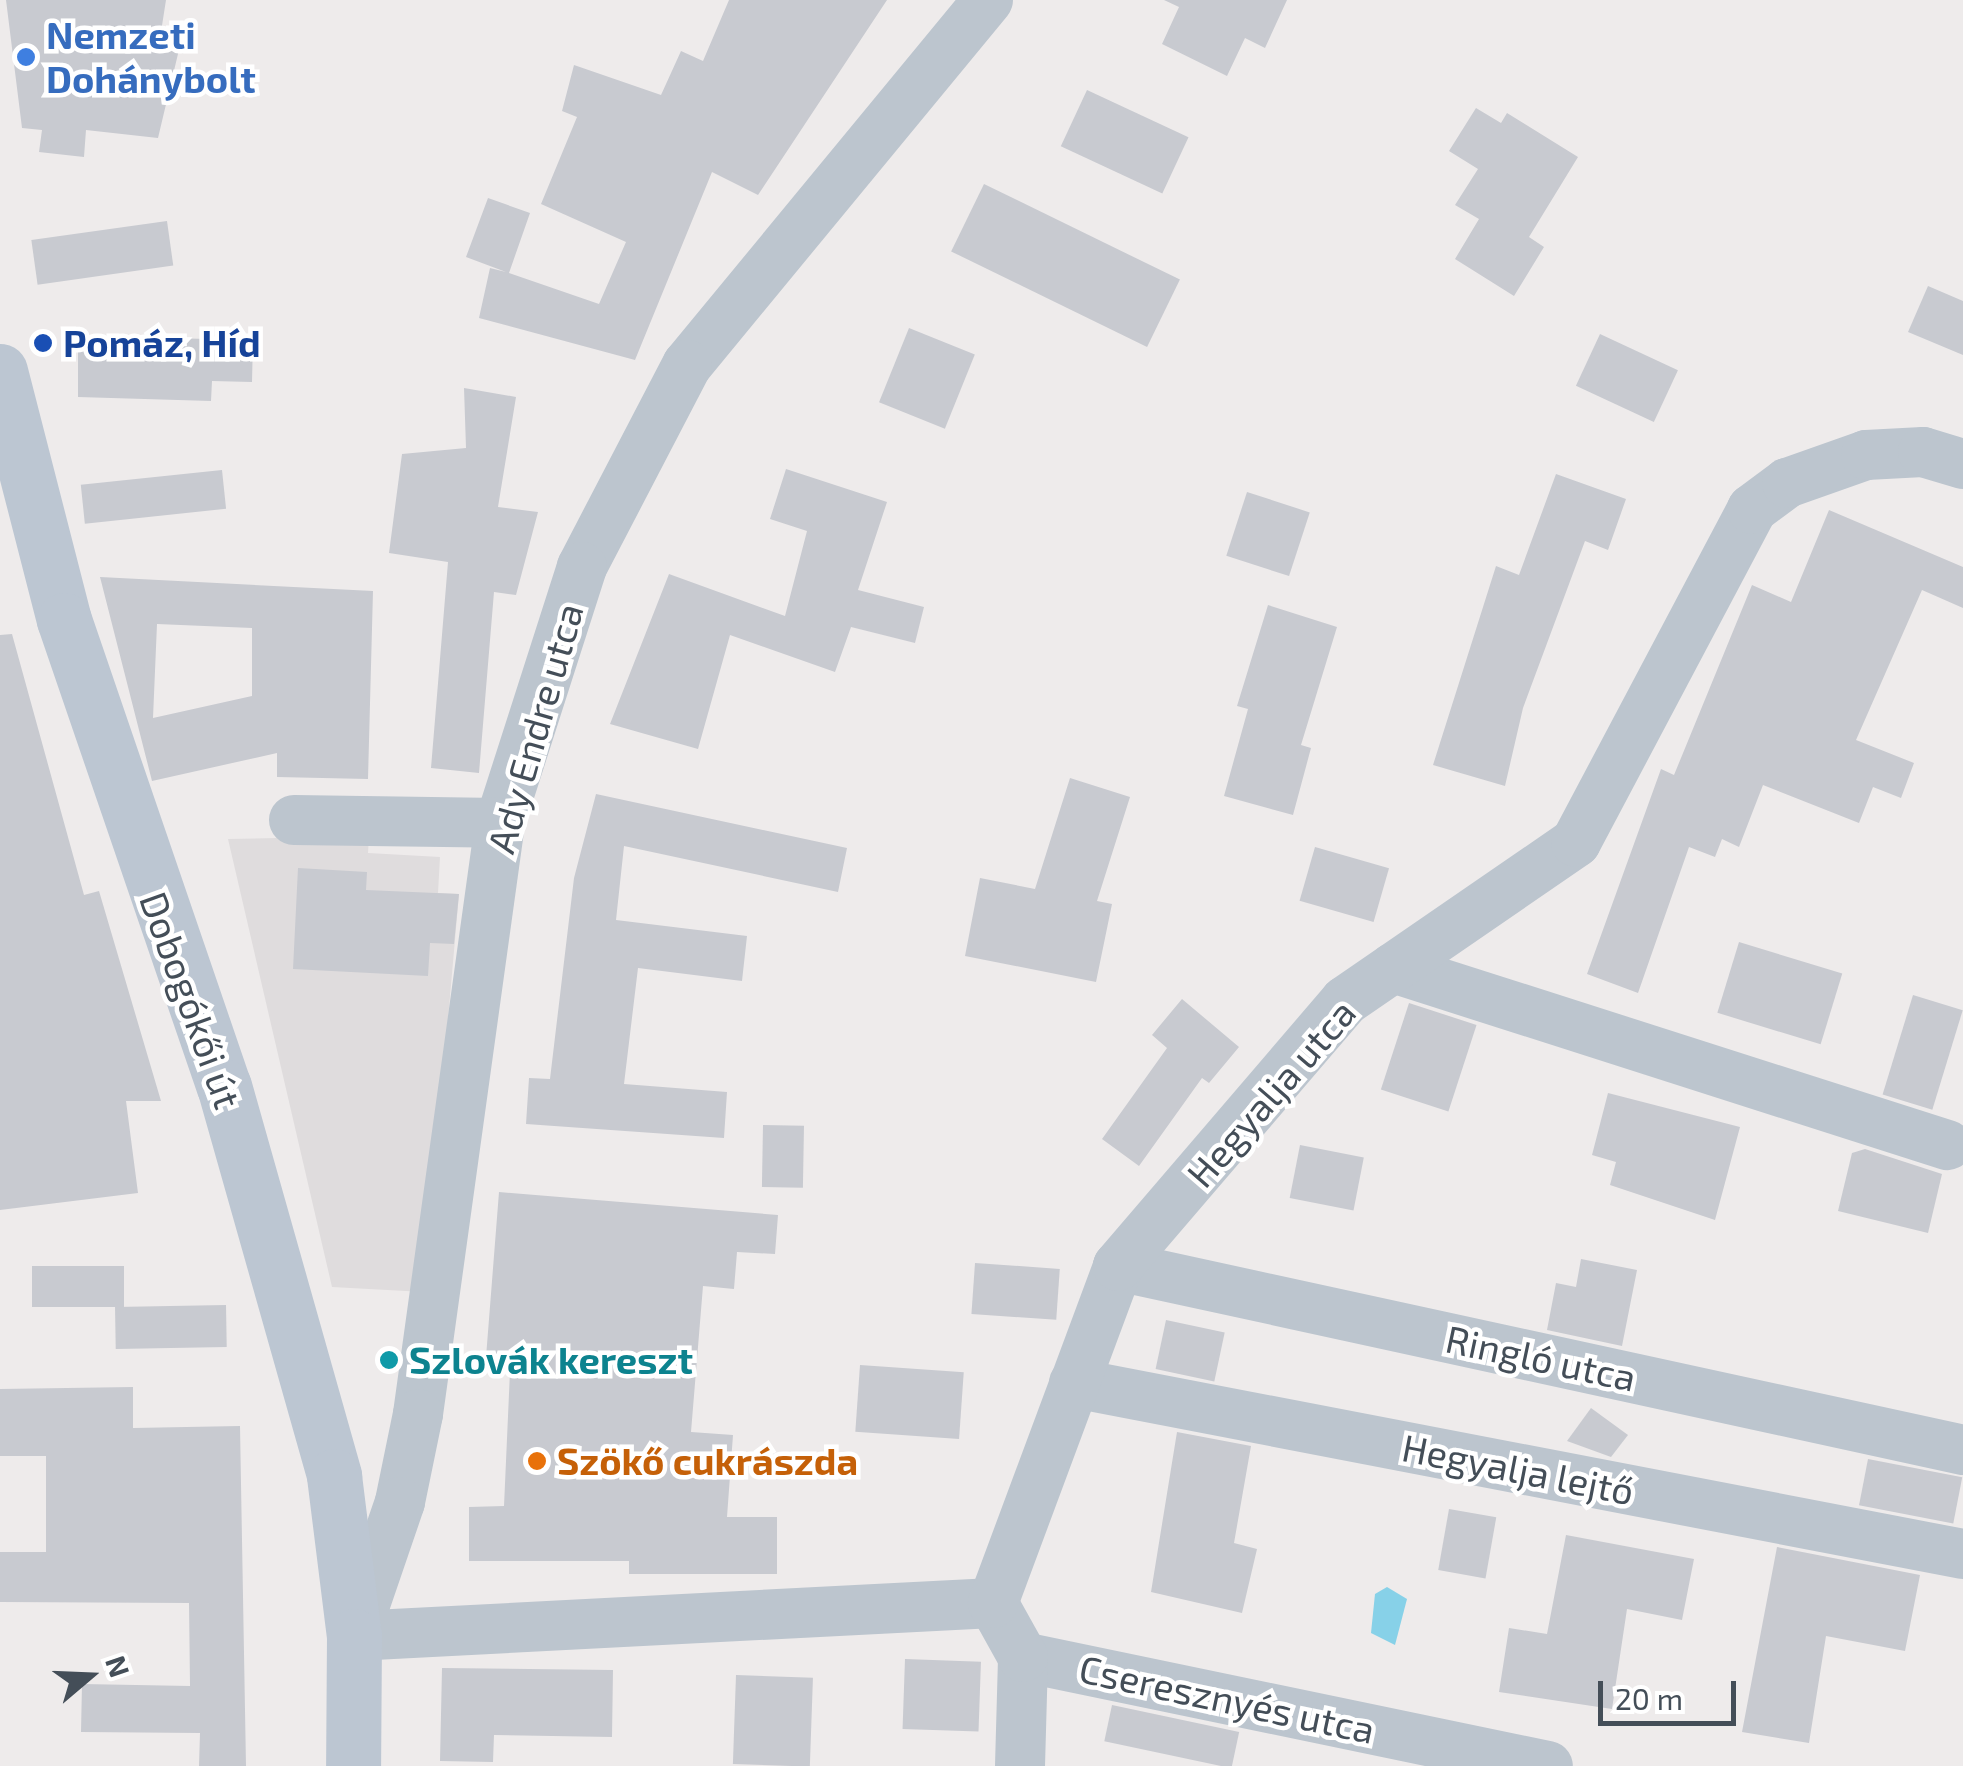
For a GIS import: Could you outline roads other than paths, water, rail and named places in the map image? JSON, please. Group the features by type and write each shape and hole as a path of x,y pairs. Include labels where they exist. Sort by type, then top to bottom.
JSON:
{"main road":[{"name":"Dobogókői út","path":"0,371 64,620 224,1086 334,1476 354,1636 353,1766"}],"street":[{"name":"Ady Endre utca","path":"354,1636 400,1502 418,1414 500,824 582,567 687,365 988,0"},
{"name":"Hegyalja utca","path":"992,1604 1118,1266 1346,1001 1576,842 1752,509 1825,465 1866,454 1923,452 1963,464"},
{"path":"294,820 500,824"},
{"path":"1393,968 1947,1145"},
{"name":"Ringló utca","path":"1118,1266 1963,1450"},
{"name":"Hegyalja lejtő","path":"1074,1383 1963,1554"},
{"path":"354,1636 992,1604 1023,1657 1020,1766"},
{"name":"Cseresznyés utca","path":"1023,1657 1548,1766"}],"water":[{"path":"1387,1587 1407,1599 1395,1645 1371,1633 1375,1594"}],"place":[{"name":"Nemzeti Dohánybolt","path":"26,57"},
{"name":"Pomáz, Híd","path":"43,343"},
{"name":"Szlovák kereszt","path":"389,1360"},
{"name":"Szökő cukrászda","path":"537,1461"}]}
